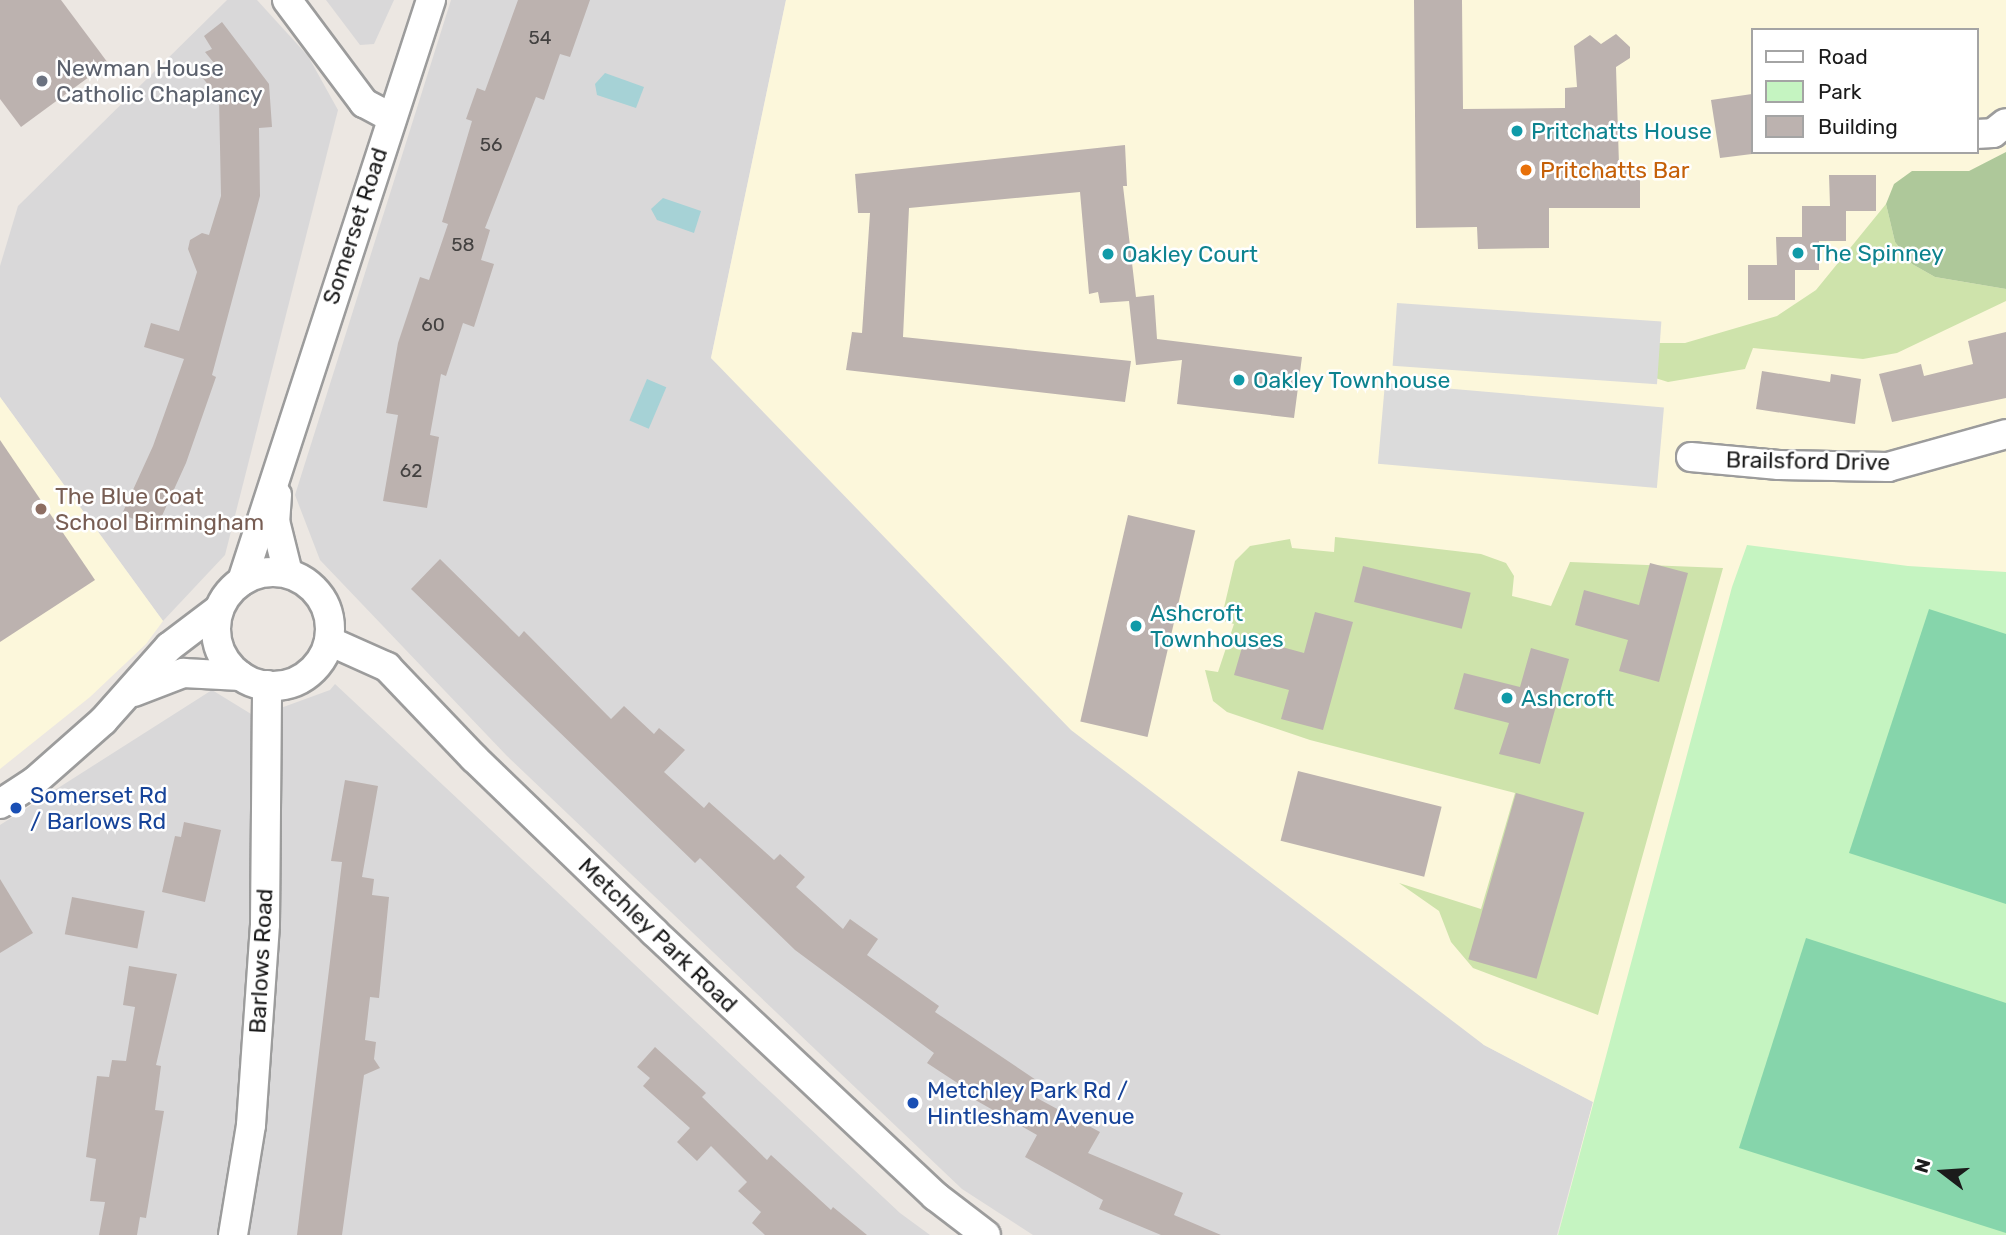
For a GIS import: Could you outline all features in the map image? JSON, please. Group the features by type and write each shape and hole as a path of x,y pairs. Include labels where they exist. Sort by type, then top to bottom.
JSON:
{"street":[{"path":"287,0 365,103 390,117"},
{"name":"Somerset Road","path":"242,581 430,0"},
{"path":"1978,134 1993,133 2006,123"},
{"name":"Brailsford Drive","path":"1691,457 1779,466 1888,467 2006,434"},
{"name":"Somerset Road","path":"281,454 275,521 288,573"},
{"path":"0,804 35,781 131,693 169,647 219,609 242,581 264,572 288,573 306,582 320,596 327,611 329,641 324,655 302,678 254,681 183,673 131,693"},
{"path":"219,609 216,627 219,649 254,681"},
{"name":"Metchley Park Road","path":"329,641 387,667 474,758 654,932 935,1196 986,1235"},
{"name":"Barlows Road","path":"233,1235 251,1125 265,924 254,681"}],"shaded area":[{"path":"227,0 257,0 308,56 338,110 225,555 163,621 0,397 0,266 18,206"},
{"path":"326,0 394,0 374,44 360,45"},
{"path":"451,0 786,0 711,358 1484,1045 1593,1102 1557,1235 1033,1235 962,1189 507,756 320,560 295,495"},
{"path":"786,0 2006,0 2006,1235 1558,1235 1593,1102 1484,1045 1071,730 711,358"},
{"path":"1397,303 1661,321 1657,384 1393,366"},
{"path":"1385,383 1664,407 1657,488 1378,464"},
{"name":"The Blue Coat School Birmingham","path":"0,397 163,621 146,644 90,697 0,769"},
{"path":"335,684 900,1213 930,1235 0,1235 0,825 212,690 256,717 330,690"}],"green space":[{"path":"2006,152 2006,289 1935,277 1912,264 1895,242 1886,204 1894,184 1912,171 1969,171"},
{"path":"1886,204 1895,242 1912,264 1935,277 2006,289 2006,301 1897,353 1863,359 1753,348 1745,369 1668,382 1652,377 1654,343 1685,343 1777,316 1816,290"},
{"name":"Ashcroft","path":"1335,537 1481,554 1506,563 1514,576 1512,596 1551,606 1570,562 1723,568 1598,1015 1473,968 1451,942 1439,911 1399,883 1481,909 1515,793 1310,740 1227,712 1213,701 1205,670 1218,672 1234,624 1221,620 1235,561 1250,546 1290,539 1292,548 1334,552"},
{"path":"1747,545 1908,566 2006,572 2006,1235 1558,1235 1732,587"},
{"path":"1929,609 2006,634 2006,904 1849,853"},
{"path":"1806,938 2006,1003 2006,1233 1739,1148"}],"water":[{"path":"605,73 644,87 636,108 597,95 595,84"},
{"path":"663,198 701,211 694,233 657,220 651,209"},
{"path":"647,379 666,387 649,429 629,420"}],"building":[{"name":"Newman House Catholic Chaplancy","path":"0,0 61,0 108,63 21,127 0,99"},
{"path":"518,0 590,0 570,57 560,54 544,100 536,97 485,228 490,230 481,260 494,264 474,327 463,323 446,376 441,374 430,435 439,437 427,508 383,501 398,415 386,413 398,343 420,277 429,280 448,224 442,222 472,121 466,119 477,88 485,91"},
{"name":"Pritchatts House","path":"1414,0 1462,0 1463,109 1565,108 1565,88 1577,87 1574,46 1590,35 1601,44 1616,34 1630,47 1630,58 1616,67 1619,165 1640,165 1640,208 1549,208 1549,248 1478,249 1477,227 1416,228"},
{"path":"222,22 269,84 272,127 259,128 260,196 212,375 216,377 186,463 156,529 122,514 153,446 184,359 144,347 151,323 179,331 197,272 188,249 190,240 202,233 209,235 221,196 219,98 201,76 214,63 205,52 212,49 204,36"},
{"path":"1750,94 1752,154 1720,158 1711,100"},
{"name":"Oakley Court","path":"1125,145 1127,186 1123,186 1136,297 1154,295 1157,339 1302,357 1294,418 1177,404 1182,360 1136,365 1129,301 1100,303 1098,292 1089,294 1080,192 909,208 903,337 1131,361 1125,402 846,370 852,332 862,333 870,213 858,213 855,174"},
{"name":"The Spinney","path":"1829,175 1876,175 1876,211 1846,211 1846,241 1819,241 1819,270 1795,270 1795,300 1748,300 1748,265 1777,265 1776,237 1802,237 1802,206 1830,206"},
{"path":"2006,332 2006,398 1892,422 1879,374 1921,364 1924,376 1973,364 1968,341"},
{"path":"1762,371 1830,382 1831,374 1861,379 1855,424 1756,409"},
{"path":"0,440 95,580 0,642"},
{"name":"Ashcroft Townhouses","path":"1128,515 1195,531 1148,737 1080,722"},
{"path":"440,559 519,637 524,631 611,719 624,706 654,734 659,728 685,750 664,772 704,808 709,802 774,860 780,854 805,877 796,887 843,929 850,919 878,939 867,955 939,1006 935,1012 1042,1084 1035,1097 1100,1132 1088,1153 1183,1193 1174,1215 1221,1235 1161,1235 1099,1209 1103,1200 1025,1157 1037,1135 956,1089 959,1084 927,1063 934,1053 795,950 700,858 695,863 411,589"},
{"path":"1650,563 1688,573 1659,682 1619,671 1628,640 1575,625 1584,590 1639,605"},
{"path":"1363,566 1471,593 1462,629 1354,602"},
{"path":"1315,612 1353,622 1323,730 1281,719 1289,690 1234,675 1245,637 1304,653"},
{"name":"Ashcroft","path":"1531,648 1569,659 1540,764 1499,754 1509,723 1454,709 1464,673 1520,687"},
{"path":"1298,771 1442,807 1424,877 1281,841"},
{"path":"345,780 378,786 362,877 374,879 372,895 389,897 379,998 370,997 365,1040 376,1042 374,1059 380,1068 364,1075 342,1235 297,1235 342,862 331,861"},
{"path":"1516,793 1584,813 1537,979 1468,959"},
{"path":"184,822 221,830 205,902 162,892 175,836 181,837"},
{"path":"0,879 33,933 0,953"},
{"path":"72,897 145,911 137,948 65,934"},
{"path":"129,966 177,974 156,1065 161,1066 155,1110 164,1111 146,1218 140,1217 137,1235 99,1235 105,1202 90,1201 96,1159 86,1157 97,1076 109,1077 112,1060 126,1061 135,1007 123,1005"},
{"path":"655,1047 706,1093 702,1097 767,1160 771,1155 831,1210 833,1207 867,1235 765,1235 752,1223 761,1212 738,1191 747,1182 711,1146 697,1161 677,1142 690,1128 643,1086 650,1078 637,1067"}],"place":[{"name":"Newman House Catholic Chaplancy","path":"42,81"},
{"name":"Pritchatts House","path":"1517,131"},
{"name":"Pritchatts Bar","path":"1526,170"},
{"name":"The Spinney","path":"1798,253"},
{"name":"Oakley Court","path":"1108,254"},
{"name":"Oakley Townhouse","path":"1239,380"},
{"name":"The Blue Coat School Birmingham","path":"41,509"},
{"name":"Ashcroft Townhouses","path":"1136,626"},
{"name":"Ashcroft","path":"1507,698"},
{"name":"Somerset Rd / Barlows Rd","path":"16,808"},
{"name":"Metchley Park Rd / Hintlesham Avenue","path":"913,1103"}]}
